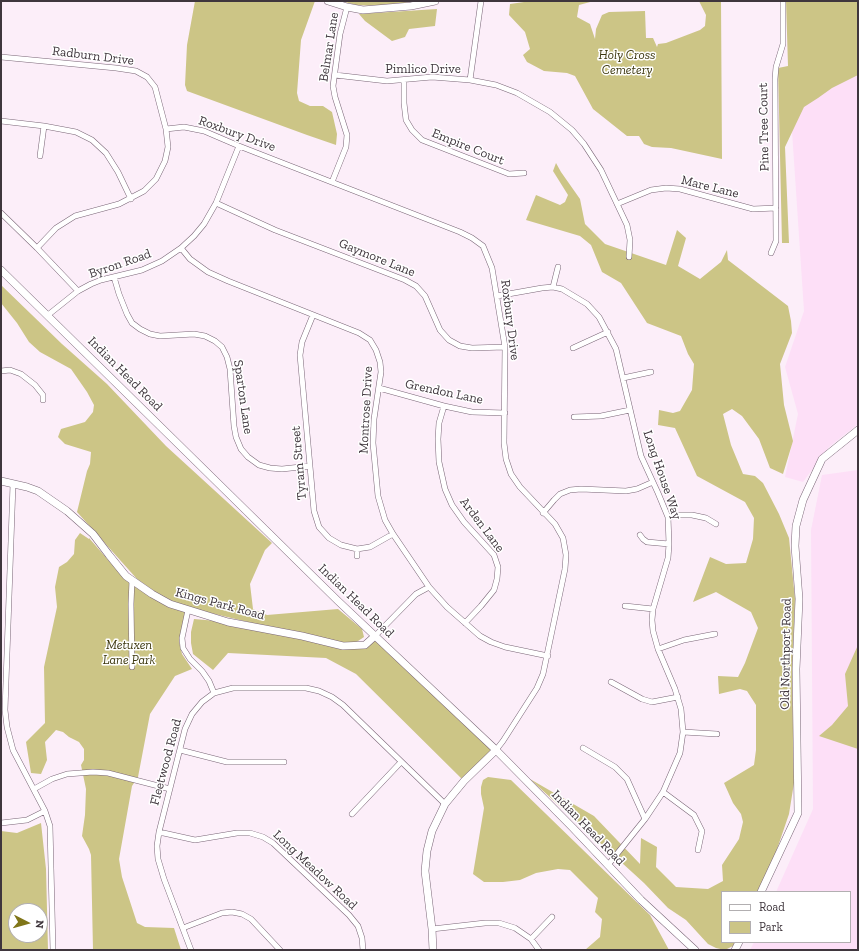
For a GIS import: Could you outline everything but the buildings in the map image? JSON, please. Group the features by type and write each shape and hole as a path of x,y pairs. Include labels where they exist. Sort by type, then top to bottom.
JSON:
{"main road":[{"path":"328,1 363,10 411,6 435,1"},
{"name":"Indian Head Road","path":"1,270 375,636 496,750 641,900 695,950"},
{"name":"Old Northport Road","path":"761,891 798,813 796,669 799,599 795,546 796,526 802,500 822,459 858,430"},
{"name":"Kings Park Road","path":"1,481 27,487 38,492 73,516 93,534 126,576 158,598 170,604 228,622 302,636 343,646 365,645 375,636"},
{"path":"433,950 425,871 426,850 432,831 445,804 464,781 496,750"}],"street":[{"path":"470,80 481,1"},
{"name":"Pine Tree Court","path":"771,253 776,241 775,79 776,67 783,44 783,1"},
{"name":"Belmar Lane","path":"332,182 346,147 347,134 333,86 340,34 347,7"},
{"name":"Radburn Drive","path":"1,57 123,68 136,71 147,77 155,87 166,128 168,147 165,162 156,179 144,191 119,204 75,216 56,228 37,248"},
{"name":"Pimlico Drive","path":"335,74 387,81 432,78 470,80 517,93 550,112 572,130 584,144 601,170 627,224 630,240 629,258"},
{"name":"Empire Court","path":"404,80 406,120 412,130 422,140 509,174 524,173"},
{"path":"1,122 44,126 76,132 92,140 106,153 118,172 131,199"},
{"path":"40,156 44,126"},
{"name":"Roxbury Drive","path":"166,128 184,127 204,131 460,232 483,246 492,268 505,347 504,443 506,459 511,474 520,486 543,513 555,524 563,538 566,555 565,569 548,656 543,674 537,688 503,742 496,750"},
{"name":"Byron Road","path":"48,315 91,284 142,270 162,261 181,248 197,232 216,204 239,146"},
{"name":"Mare Lane","path":"617,204 652,190 666,188 680,189 753,209 776,208"},
{"name":"Gaymore Lane","path":"216,204 275,230 411,283 426,296 440,330 449,340 460,346 472,348 505,347"},
{"path":"1,213 37,248 78,292"},
{"name":"Montrose Drive","path":"181,248 190,259 208,272 359,333 370,340 376,350 380,362 381,372 374,419 373,451 378,496 385,520 429,587 446,607 464,623 480,636 491,642 505,647 548,656"},
{"path":"496,296 553,287 558,267"},
{"name":"Sparton Lane","path":"114,277 127,314 132,323 140,330 160,336 194,334 205,336 215,341 222,347 227,357 230,369 236,437 241,449 248,457 259,465 270,468 282,469 310,466"},
{"name":"Long House Way","path":"553,287 562,289 587,304 599,317 608,332 616,349 641,456 668,517 670,544 665,569 653,609 653,631 658,649 678,697 681,709 683,732 680,753 663,792 645,818 608,865"},
{"name":"Tyram Street","path":"313,315 302,342 300,354 314,511 319,527 329,538 341,545 357,549"},
{"path":"573,348 608,332"},
{"path":"1,371 10,370 21,374 35,385 43,395 43,400"},
{"path":"623,378 652,372"},
{"name":"Grendon Lane","path":"379,388 472,412 505,413"},
{"name":"Arden Lane","path":"444,406 439,423 438,439 439,462 445,489 452,505 464,522 494,555 498,567 497,580 494,590 464,623"},
{"path":"574,417 601,416 630,410"},
{"path":"543,513 560,494 570,490 626,491 637,489 653,482"},
{"path":"13,484 5,710 10,740 45,811 50,826 53,950"},
{"path":"668,517 677,515 692,515 706,518 716,524"},
{"path":"357,556 357,549 370,547 393,534"},
{"path":"640,535 642,539 647,542 670,544"},
{"path":"132,580 132,667"},
{"path":"375,636 416,594 429,587"},
{"path":"625,606 653,609"},
{"path":"188,610 182,638 183,648 190,660 202,671 209,681 214,693"},
{"path":"658,649 684,640 715,634"},
{"path":"611,682 642,699 652,702 678,697"},
{"name":"Fleetwood Road","path":"191,950 164,879 158,859 157,846 159,832 185,729 192,714 202,702 214,693 233,688 306,688 319,691 332,697 343,705 445,804"},
{"path":"683,732 717,734"},
{"path":"583,748 615,767 627,779 645,818"},
{"path":"180,750 226,762 284,762"},
{"path":"352,814 401,762"},
{"path":"34,789 52,779 67,774 93,772 108,773 170,789"},
{"path":"663,792 694,815 702,831 698,850"},
{"path":"1,822 27,820 45,811"},
{"name":"Long Meadow Road","path":"159,832 195,840 237,833 250,833 263,837 273,843 349,915 358,926 362,938 363,950"},
{"path":"183,928 222,913 232,912 242,914 251,919 280,950"},
{"path":"531,939 552,917"},
{"path":"432,929 485,923 499,923 515,928 531,939 539,950"}],"shaded area":[{"path":"858,69 858,424 829,447 803,482 785,477 798,414 785,367 804,311 788,71"},
{"path":"858,470 858,950 750,950 754,943 851,943 851,891 776,891 813,809 811,530 822,475"}],"green space":[{"path":"195,1 315,1 301,40 297,93 299,101 310,106 323,106 332,112 337,134 336,145 187,91 185,85 187,45"},
{"path":"341,1 421,1 377,6 356,5"},
{"name":"Holy Cross Cemetery","path":"531,1 594,1 579,5 577,17 590,24 595,39 596,29 602,15 609,12 645,11 646,38 653,38 657,47 658,44 666,43 700,30 705,26 706,15 699,1 721,1 722,159 671,148 652,147 644,144 639,136 627,136 593,109 575,76 567,73 544,71 527,62 523,55 530,49 525,32 509,15 510,4"},
{"path":"786,1 858,1 858,75 832,88 804,107 785,147 789,243 782,243 778,68 788,66"},
{"path":"437,9 435,26 409,29 405,37 392,41 365,21 359,14"},
{"path":"556,163 580,199 585,224 605,244 666,265 677,230 686,238 678,266 700,279 721,262 727,250 728,260 788,306 792,333 780,364 784,405 793,441 783,474 770,468 759,439 742,416 732,409 723,414 731,445 743,474 755,476 763,483 779,514 789,538 795,599 792,674 794,783 789,814 774,858 758,891 721,891 721,943 734,943 733,946 725,950 708,944 686,920 668,908 644,883 530,779 594,816 640,864 641,838 657,847 656,867 676,887 708,889 723,881 722,865 739,839 743,822 741,814 733,803 724,783 754,765 756,750 756,705 747,691 740,689 719,694 718,676 738,677 758,628 751,612 716,592 693,602 710,557 726,564 746,563 753,539 754,518 745,502 697,476 675,428 658,425 659,410 673,413 680,411 692,390 694,364 688,354 681,336 647,323 621,283 602,272 591,245 580,236 526,220 536,195 560,205 565,202 568,195 553,171"},
{"path":"1,285 62,344 107,384 166,446 272,543 265,550 250,584 253,609 267,615 338,609 362,629 364,637 355,643 345,643 281,630 190,608 164,598 137,579 77,512 90,464 91,452 65,444 58,437 61,429 85,422 93,412 94,405 71,369 40,352 29,342 17,323 1,303"},
{"name":"Metuxen Lane Park","path":"80,533 89,538 123,577 149,596 186,612 179,641 182,654 192,669 175,676 150,714 138,777 132,786 119,859 122,877 137,923 145,927 174,928 181,950 93,950 91,855 82,836 85,815 86,789 81,765 84,760 84,749 79,742 63,732 56,730 45,742 47,760 41,774 31,773 26,742 45,723 44,667 57,607 55,587 59,567 67,562 74,554 75,540"},
{"path":"194,619 228,622 356,646 375,636 496,750 464,781 356,674 326,658 228,653 213,670 193,654 191,632"},
{"path":"858,645 858,749 819,736 832,725 848,706 845,674"},
{"path":"488,777 511,780 650,915 669,950 585,950 600,937 602,919 595,912 598,898 570,870 558,869 536,873 520,880 503,882 484,882 473,874 484,808 481,787 483,780"},
{"path":"41,823 46,869 47,903 8,903 8,943 48,943 48,950 1,950 1,831 17,833"}]}
